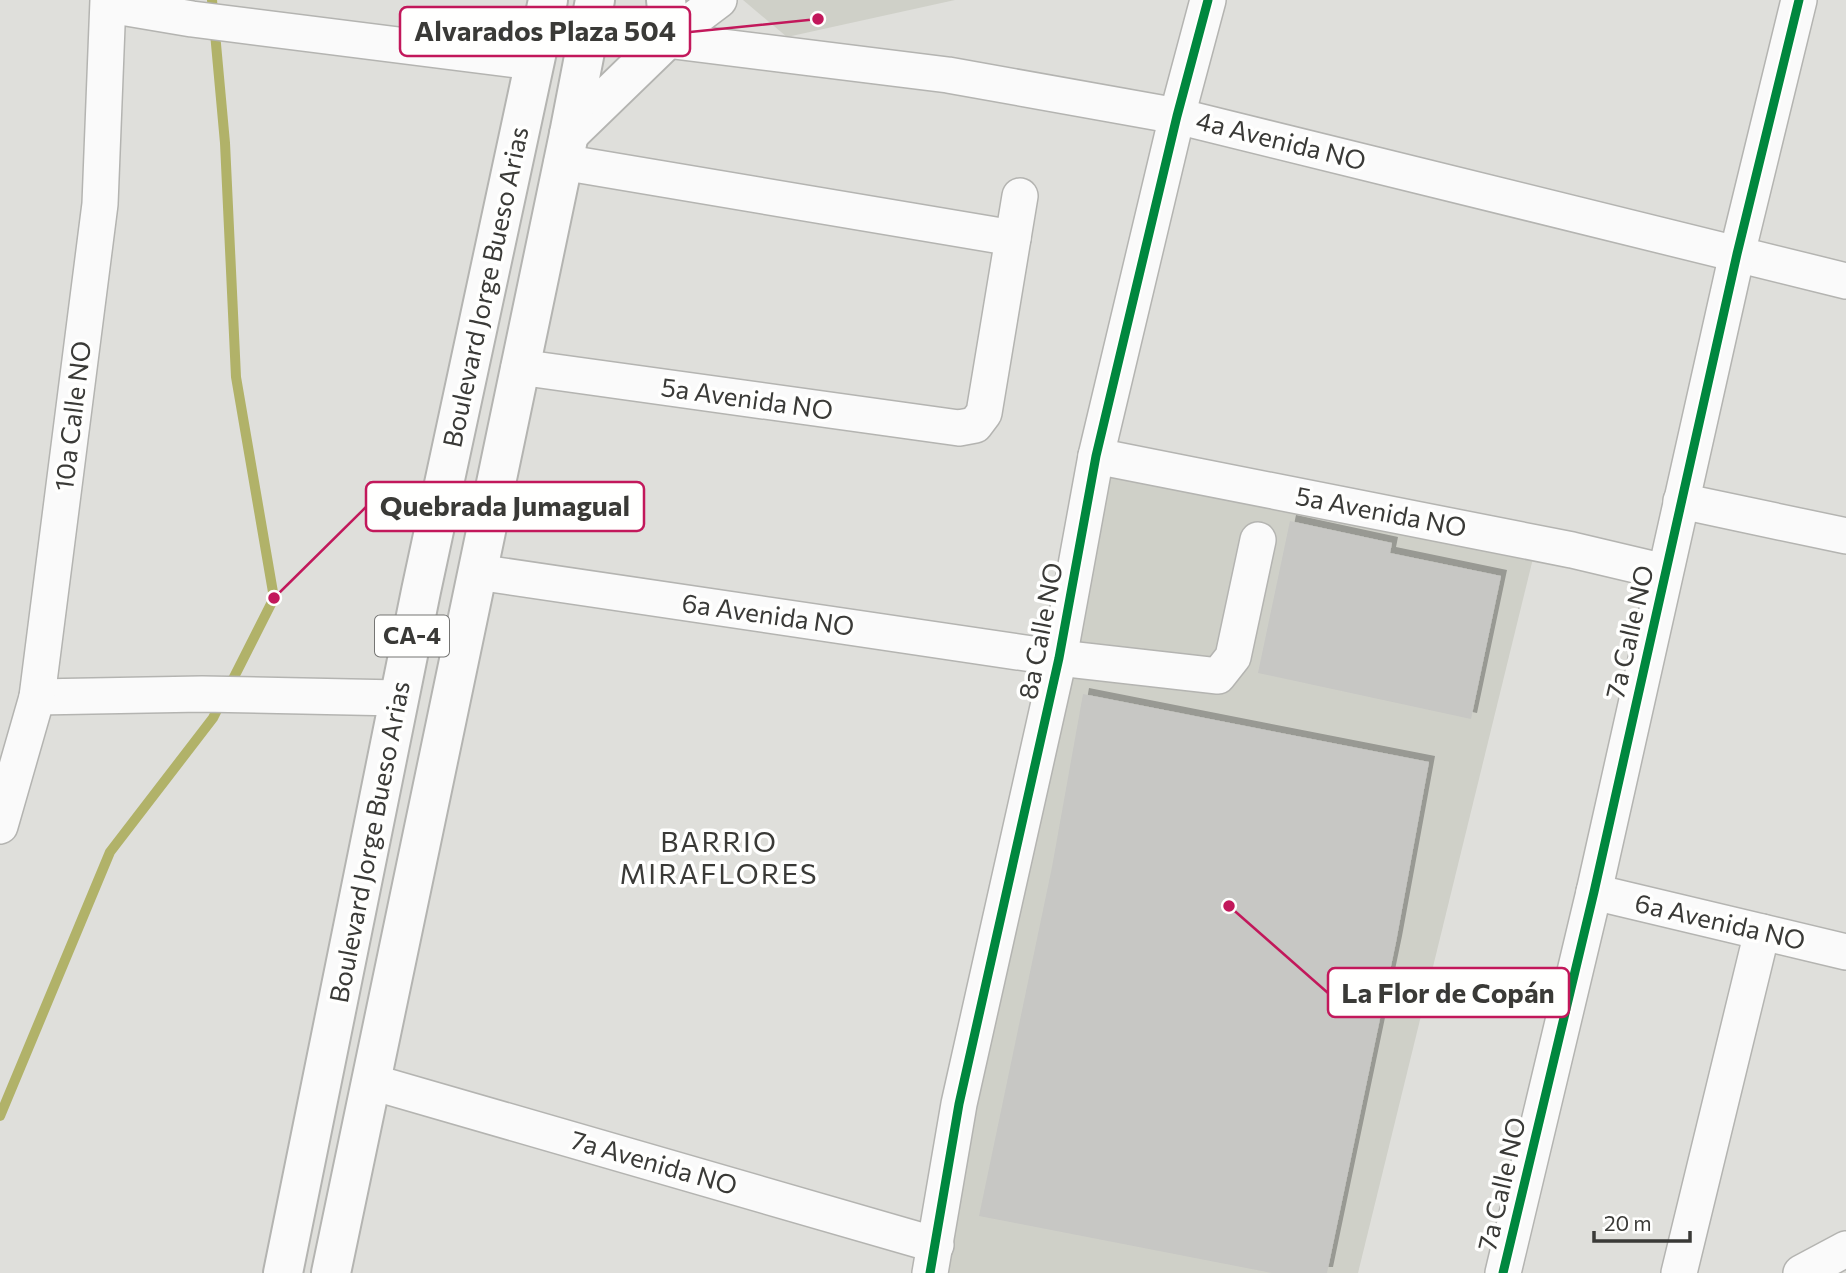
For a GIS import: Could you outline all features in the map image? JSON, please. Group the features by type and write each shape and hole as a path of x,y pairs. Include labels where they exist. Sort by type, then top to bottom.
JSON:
{"main road":[{"name":"Boulevard Jorge Bueso Arias","path":"283,1273 399,698 548,0"},
{"name":"Boulevard Jorge Bueso Arias","path":"331,1273 595,0"},
{"path":"566,148 666,40 666,0"}],"street":[{"path":"666,40 719,0"},
{"name":"8a Calle NO","path":"933,1259 959,1104 1059,658 1096,456 1177,116 1208,0"},
{"name":"7a Calle NO","path":"1503,1273 1594,892 1737,254 1799,0"},
{"path":"108,2 192,19 533,62"},
{"name":"10a Calle NO","path":"0,826 14,729 37,697 100,204 108,2"},
{"name":"4a Avenida NO","path":"666,40 948,75 1177,116 1846,281"},
{"path":"566,148 1013,238 1020,196"},
{"name":"5a Avenida NO","path":"519,367 959,428 975,425 984,413 1013,238"},
{"name":"5a Avenida NO","path":"1096,456 1572,550 1665,572"},
{"path":"1681,501 1846,536"},
{"name":"6a Avenida NO","path":"477,572 1059,658 1218,676 1233,657 1258,540"},
{"path":"37,697 202,694 399,698"},
{"name":"6a Avenida NO","path":"1594,892 1846,952"},
{"path":"1679,1273 1762,932"},
{"name":"7a Avenida NO","path":"372,1082 933,1259"},
{"path":"1801,1273 1846,1249"}],"shaded area":[{"path":"743,0 955,0 787,37"},
{"path":"1102,452 1538,538 1358,1273 937,1273"}],"building":[{"path":"1290,521 1392,543 1390,553 1501,576 1471,719 1258,673"},
{"path":"1083,694 1429,762 1396,942 1327,1273 1272,1273 979,1216 1052,867"}],"waterway":[{"path":"212,0 225,143 236,377 274,598 229,687"},
{"path":"0,1116 110,852 213,718 222,700"}],"cycle path":[{"path":"930,1273 959,1104 1059,658 1096,456 1177,116 1208,0"},
{"path":"1503,1273 1594,892 1737,254 1799,0"}],"place":[{"name":"Alvarados Plaza 504","path":"818,19"},
{"name":"Quebrada Jumagual","path":"274,598"},
{"name":"La Flor de Copán","path":"1229,906"}],"district":[{"name":"BARRIO MIRAFLORES","path":"719,858"}]}
